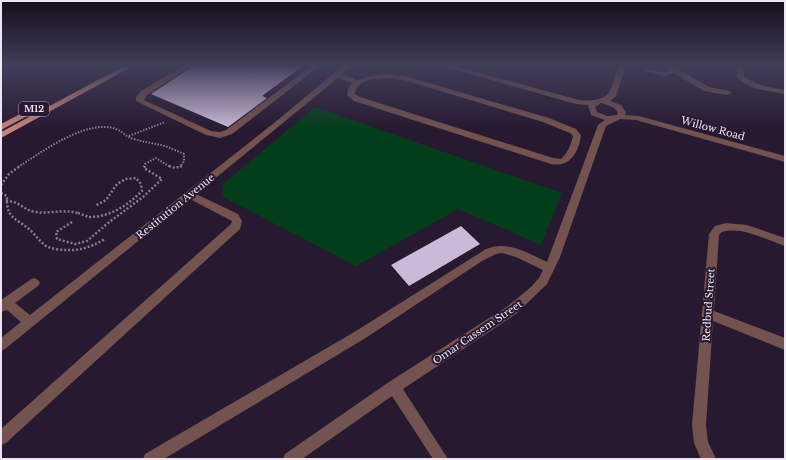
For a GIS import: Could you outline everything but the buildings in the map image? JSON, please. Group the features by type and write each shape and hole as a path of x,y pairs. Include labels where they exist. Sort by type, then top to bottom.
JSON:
{"main road":[{"name":"M12","path":"1,127 77,86"},
{"name":"M12","path":"1,136 92,86"}],"street":[{"path":"155,86 144,93 139,99 141,102 210,133 223,135 289,86"},
{"name":"Restitution Avenue","path":"1,345 323,86"},
{"path":"353,86 351,89 351,95 357,99 551,161 565,161 577,139 577,135 573,131 546,120 433,86"},
{"path":"521,86 592,106 611,101"},
{"path":"592,106 600,120 617,115 611,101 616,86"},
{"path":"703,86 707,89 727,93"},
{"path":"762,86 785,92"},
{"name":"Willow Road","path":"617,115 636,118 785,159"},
{"name":"Omar Cassem Street","path":"290,459 394,387 512,310 535,290 543,281 550,268 600,120"},
{"path":"1,438 236,226 237,221 235,218 189,195"},
{"name":"Redbud Street","path":"706,455 700,439 699,425 713,239 718,228 727,226 740,228 785,242"},
{"path":"150,459 360,335 478,258 495,250 502,249 550,268"},
{"path":"30,322 4,305 34,283"},
{"path":"708,314 785,344"},
{"path":"394,387 441,459"}],"path":[{"path":"129,136 175,118"},
{"path":"1,185 16,168 83,130 109,127 121,129 132,139 163,145 184,154 185,160 182,166 177,169 171,168 156,158 145,164 144,168 147,171 160,176 162,179 141,199 105,225 98,234 78,244 66,243 57,239 56,232 72,222"},
{"path":"6,201 17,202 32,211 42,213 70,210 89,217 107,216 135,199 142,191 140,180 134,178 118,183 111,190 108,197 95,206"},
{"path":"1,193 7,196 6,209 10,215 29,229 47,247 68,252 81,251 93,247 105,238"}],"green space":[{"path":"315,107 562,193 541,245 458,209 356,266 223,197 222,185"}]}
